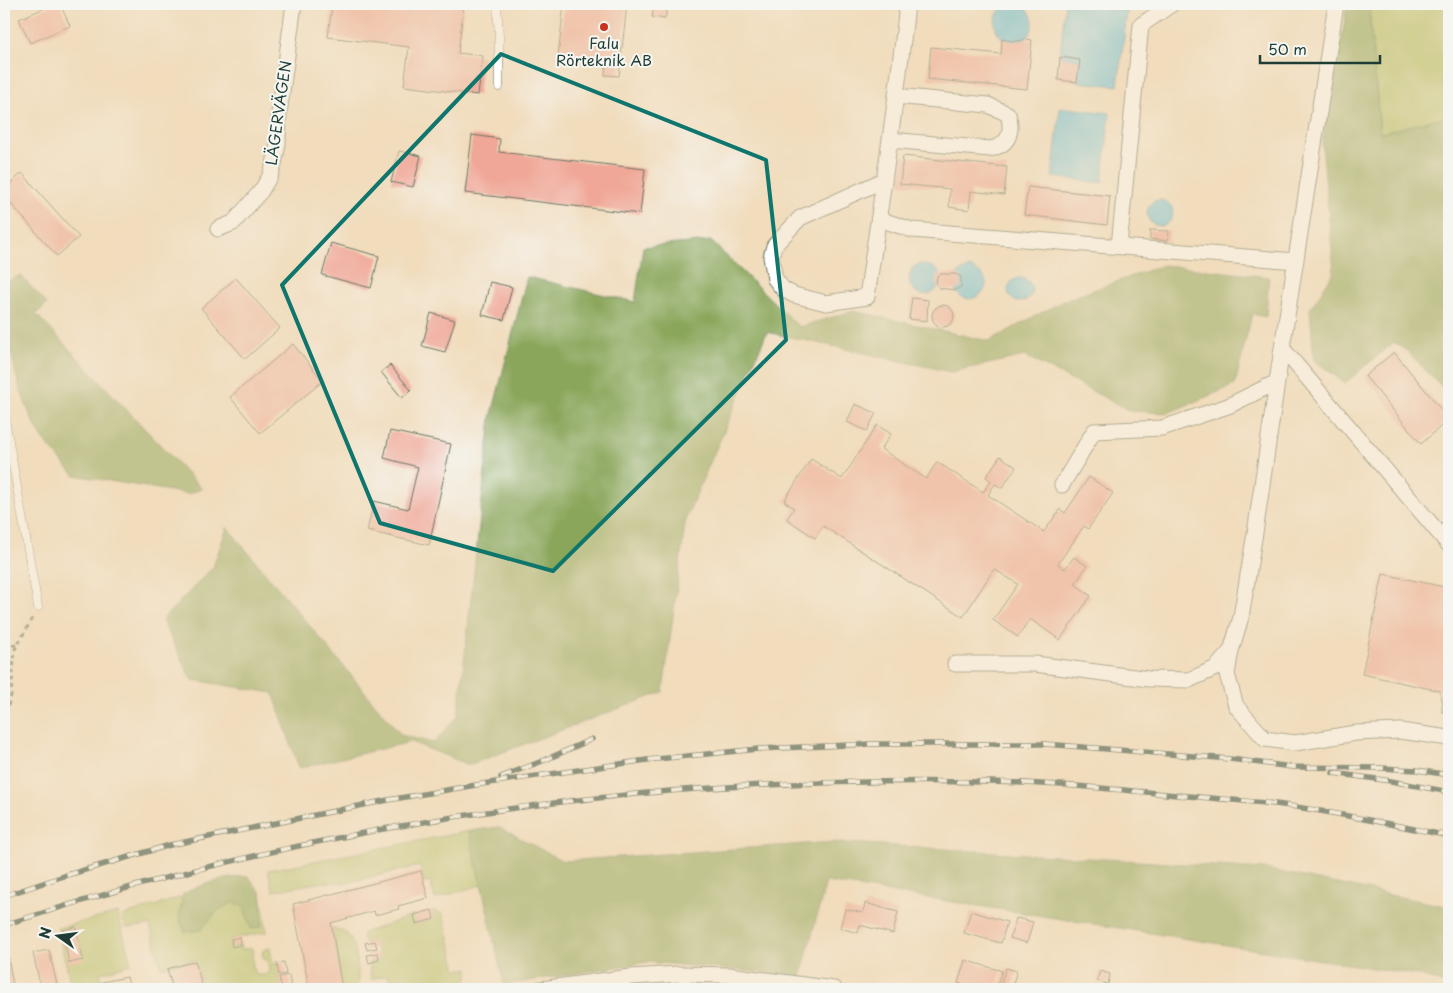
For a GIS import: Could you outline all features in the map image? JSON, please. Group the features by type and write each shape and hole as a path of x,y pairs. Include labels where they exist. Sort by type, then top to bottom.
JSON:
{"street":[{"name":"LÄGERVÄGEN","path":"218,229 233,223 262,192 270,176 278,144 279,114 294,4"},
{"path":"884,180 800,218 774,246 771,257 775,279 783,289 794,295 826,303 867,297 890,140 907,4"},
{"path":"1119,246 1141,25 1172,4"},
{"path":"1336,4 1241,617 1231,651 1227,674 1236,706 1265,739 1294,743 1356,734 1400,731 1449,738"},
{"path":"890,140 990,149 1000,147 1010,132 1008,114 988,105 896,96"},
{"path":"879,218 912,230 1296,261"},
{"path":"1282,348 1449,545"},
{"path":"1062,485 1094,431 1162,428 1228,406 1277,382"},
{"path":"955,664 1035,664 1148,679 1189,680 1216,668 1231,651"},
{"path":"541,989 631,977 679,974 730,975 834,989"}],"lane":[{"path":"497,4 499,87"},
{"path":"4,413 38,608"}],"path":[{"path":"4,721 12,695 14,650 38,608"},
{"path":"4,645 17,645"}],"highlighted area":[{"path":"501,54 766,160 786,340 553,571 380,523 282,285"}],"green space":[{"path":"1347,4 1370,4 1380,133 1436,119 1449,118 1449,394 1407,351 1394,342 1345,383 1314,360 1310,309 1334,272 1322,143 1339,57"},
{"path":"1370,4 1449,4 1449,118 1436,119 1380,134"},
{"path":"711,241 799,327 853,311 989,341 1063,301 1163,265 1269,277 1266,317 1252,314 1235,385 1168,413 1130,411 1025,356 951,372 767,332 686,518 663,692 469,765 411,742 299,768 273,693 192,680 162,620 213,567 227,527 401,735 434,743 458,716 491,418 527,277 635,302 643,247"},
{"path":"20,275 47,304 36,314 202,489 188,494 74,475 46,443 27,408 20,388 6,323 4,283"},
{"path":"499,827 563,861 833,842 1265,869 1449,907 1449,985 1417,975 826,882 801,976 648,962 504,985 469,831"},
{"path":"469,831 481,885 435,899 430,882 424,883 420,866 345,883 322,882 273,891 268,870"},
{"path":"248,876 261,893 267,932 231,939 232,947 241,945 240,950 252,948 253,968 257,975 265,975 270,971 269,965 262,955 263,950 270,948 273,964 277,963 282,989 203,989 195,961 161,967 150,925 126,928 122,916"},
{"path":"248,876 261,893 262,926 251,929 244,908 234,902 217,911 201,930 185,932 179,917 183,894 214,882"},
{"path":"432,910 443,914 457,970 468,968 468,978 462,983 463,989 392,989 388,975 371,979 369,963 379,960 375,941 365,943 362,936 363,933 414,915 416,924 434,919"},
{"path":"118,913 131,964 100,973 103,989 72,989 57,928"},
{"path":"332,928 345,933 353,945 358,969 357,989 342,989"}],"water":[{"path":"1014,4 1027,10 1033,23 1027,36 1014,42 1001,36 995,23 1001,10"},
{"path":"1065,4 1128,4 1118,86 1077,82 1080,60 1060,57"},
{"path":"1060,107 1110,113 1102,183 1052,177"},
{"path":"1160,200 1169,204 1173,213 1169,222 1160,226 1151,222 1147,213 1151,204"},
{"path":"919,264 931,266 938,272 941,278 935,291 929,294 922,294 914,290 910,285 909,277 912,268"},
{"path":"971,268 982,275 986,282 985,289 981,294 967,299 960,296 955,289 953,281 960,272"},
{"path":"1020,278 1028,282 1032,290 1028,298 1020,302 1012,298 1008,290 1012,282"}],"building":[{"path":"54,4 60,4 70,26 30,43 19,19"},
{"path":"332,4 464,4 458,53 483,56 478,95 404,86 409,47 328,37"},
{"path":"564,4 627,4 619,76 605,75 606,62 558,57"},
{"path":"654,4 668,4 665,19 652,17"},
{"path":"1002,39 1012,41 1032,40 1027,89 928,79 931,47 1001,54"},
{"path":"1060,57 1080,60 1077,82 1058,80"},
{"path":"472,135 500,139 499,152 645,169 640,214 465,193"},
{"path":"399,151 421,156 413,187 391,182"},
{"path":"903,156 1007,167 1004,195 971,191 969,210 949,207 950,189 900,184"},
{"path":"22,173 79,237 57,256 4,196 4,189"},
{"path":"1028,187 1110,196 1107,225 1024,215"},
{"path":"1150,230 1169,231 1168,241 1150,239"},
{"path":"331,243 379,256 371,288 322,275"},
{"path":"940,274 956,274 961,277 961,287 955,290 939,288 936,284 937,276"},
{"path":"236,278 280,328 245,359 201,308"},
{"path":"490,282 512,287 504,320 482,315"},
{"path":"912,298 928,300 927,321 909,319"},
{"path":"943,305 951,308 954,316 951,324 943,327 935,324 932,316 935,308"},
{"path":"431,313 455,320 445,352 422,346"},
{"path":"293,344 323,381 260,433 230,397"},
{"path":"1394,352 1449,419 1421,444 1365,376"},
{"path":"390,365 411,390 402,398 381,372"},
{"path":"855,404 876,413 867,431 847,422"},
{"path":"877,425 891,434 881,449 926,479 937,462 983,492 991,481 986,477 1000,456 1016,467 1002,488 995,484 988,495 1044,532 1060,509 1065,513 1089,477 1113,493 1088,529 1084,526 1058,564 1065,569 1074,557 1087,566 1075,584 1091,596 1060,640 1030,619 1018,637 993,620 1018,584 994,569 963,617 823,526 815,538 787,519 794,508 784,501 811,459 842,479"},
{"path":"390,431 451,444 429,545 367,531 374,501 408,509 418,467 384,458"},
{"path":"1383,574 1449,588 1449,712 1442,712 1443,704 1440,691 1362,674"},
{"path":"421,871 428,898 398,906 399,909 375,915 374,911 331,923 342,989 309,989 293,904"},
{"path":"865,903 898,912 893,934 860,925 858,933 840,928 845,909 863,913"},
{"path":"432,910 434,919 416,924 414,915"},
{"path":"971,911 1007,922 1001,943 964,933"},
{"path":"1016,918 1033,922 1027,943 1010,938"},
{"path":"76,927 83,960 69,963 62,930"},
{"path":"240,937 241,945 232,947 231,939"},
{"path":"375,941 377,948 367,950 365,943"},
{"path":"49,950 58,989 41,989 33,953"},
{"path":"378,953 379,960 369,963 367,955"},
{"path":"8,958 14,989 4,989 4,959"},
{"path":"965,960 1002,971 996,989 978,989 958,983"},
{"path":"195,961 203,989 173,989 167,969"},
{"path":"284,962 286,974 279,975 277,963"},
{"path":"1006,968 1017,971 1011,989 999,989"},
{"path":"1100,971 1110,974 1108,984 1097,981"},
{"path":"289,975 291,989 282,989 279,977"},
{"path":"127,977 130,989 103,989 102,982"}],"railway":[{"path":"501,777 592,739"},
{"path":"4,896 170,845 388,800 647,760 758,749 871,744 1045,744 1230,759 1292,767 1380,768 1417,770 1449,775"},
{"path":"1333,773 1449,792"},
{"path":"4,925 81,901 159,880 316,842 475,814 556,803 724,787 901,781 1064,785 1283,805 1346,815 1449,836"}],"place":[{"name":"Falu Rörteknik AB","path":"604,27"}]}
